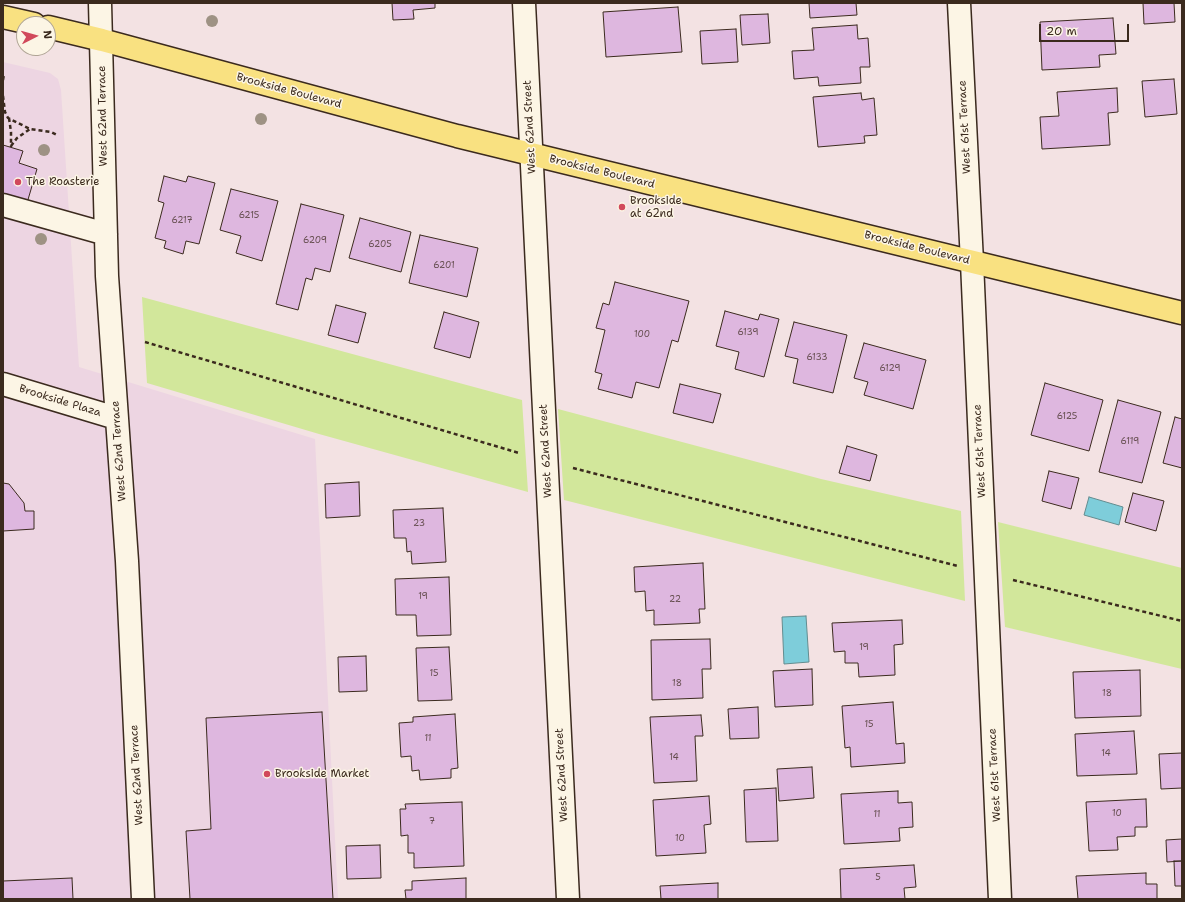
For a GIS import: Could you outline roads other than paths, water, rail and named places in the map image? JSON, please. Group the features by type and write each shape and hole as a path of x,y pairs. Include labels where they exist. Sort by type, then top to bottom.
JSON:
{"main road":[{"path":"3,17 16,20"},
{"name":"Brookside Boulevard","path":"56,29 450,134 1182,313"}],"street":[{"name":"West 62nd Terrace","path":"100,3 110,332 127,561 143,899"},
{"name":"West 62nd Street","path":"524,3 568,899"},
{"name":"West 61st Terrace","path":"959,3 1000,899"},
{"path":"3,205 106,234"},
{"name":"Brookside Plaza","path":"3,384 116,418"}],"water":[{"path":"1089,497 1123,507 1119,525 1084,515"},
{"path":"806,616 809,662 784,664 782,617"}],"place":[{"name":"The Roasterie","path":"18,182"},
{"name":"Brookside at 62nd","path":"622,207"},
{"name":"Brookside Market","path":"267,774"}]}
